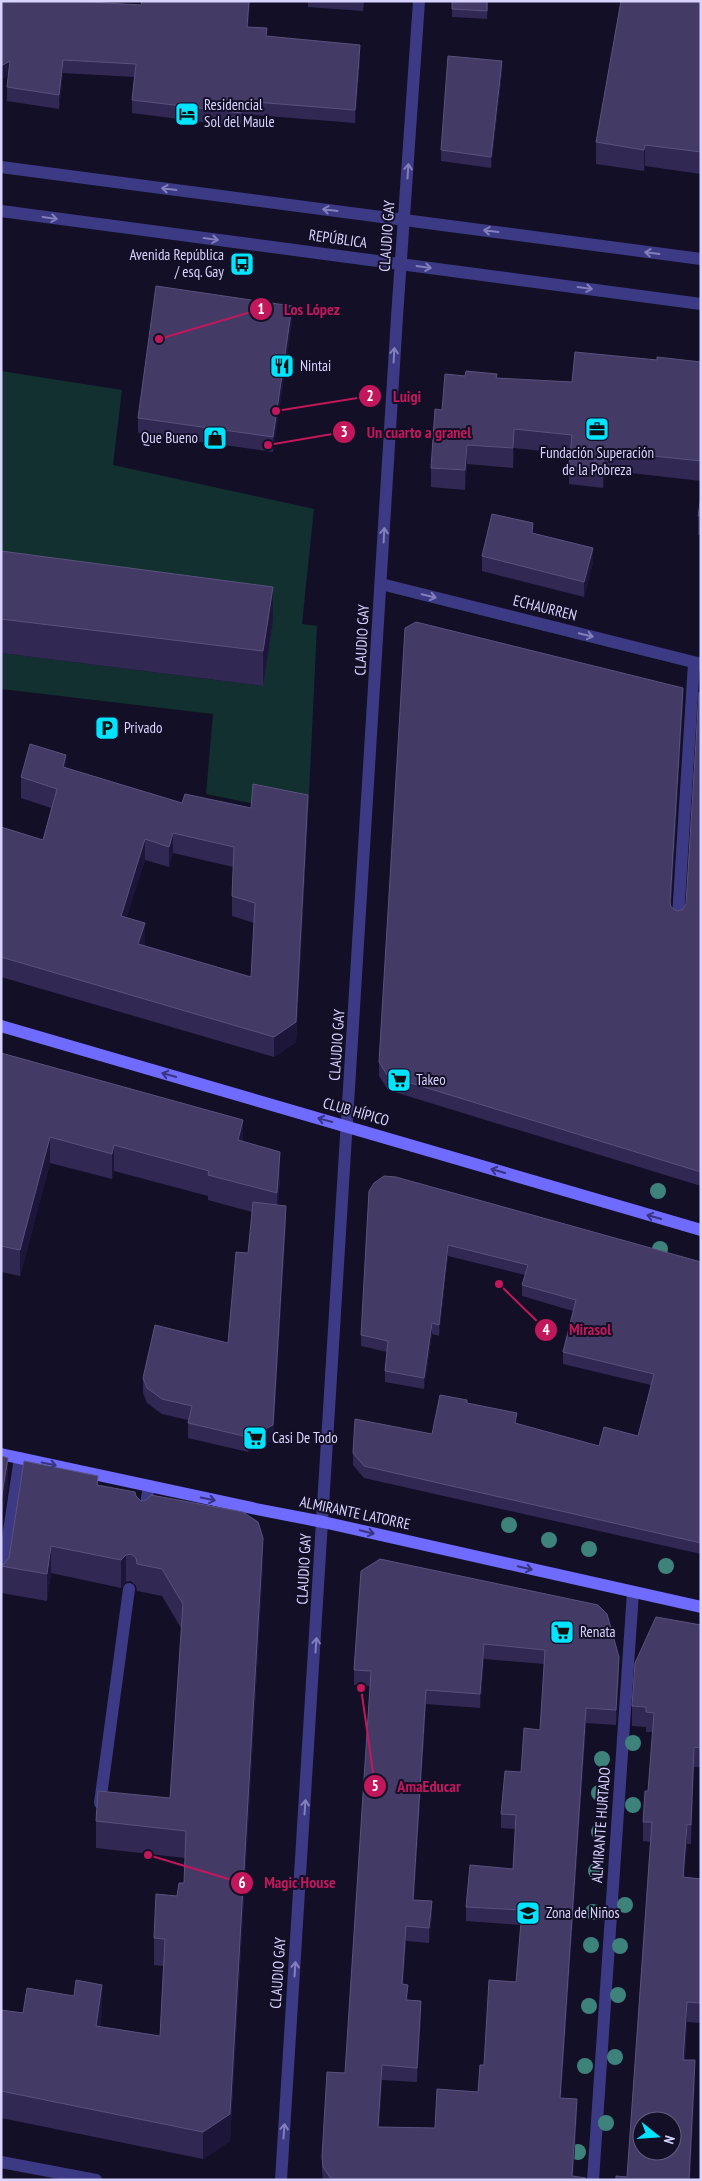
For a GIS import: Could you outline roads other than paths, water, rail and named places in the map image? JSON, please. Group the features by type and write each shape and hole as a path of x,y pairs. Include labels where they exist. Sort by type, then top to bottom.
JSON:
{"main road":[{"name":"CLUB HÍPICO","path":"1,1026 701,1230"},
{"name":"ALMIRANTE LATORRE","path":"1,1454 323,1522 701,1607"}],"street":[{"name":"CLAUDIO GAY","path":"281,2180 397,317 419,1"},
{"name":"REPÚBLICA","path":"1,167 701,259"},
{"name":"REPÚBLICA","path":"1,211 701,304"},
{"name":"ECHAURREN","path":"381,584 697,664"},
{"path":"678,917 697,664"},
{"path":"1,1584 20,1458"},
{"path":"143,1520 149,1486"},
{"path":"100,1803 129,1589"},
{"name":"ALMIRANTE HURTADO","path":"593,2180 633,1592"},
{"path":"1,2162 96,2180"}],"place":[{"name":"Residencial Sol del Maule","path":"187,114"},
{"name":"Avenida República / esq. Gay","path":"242,264"},
{"name":"Los López","path":"159,339"},
{"name":"Nintai","path":"282,366"},
{"name":"Luigi","path":"276,411"},
{"name":"Fundación Superación de la Pobreza","path":"597,429"},
{"name":"Que Bueno","path":"215,438"},
{"name":"Un cuarto a granel","path":"268,445"},
{"name":"Privado","path":"107,728"},
{"name":"Takeo","path":"399,1080"},
{"name":"Mirasol","path":"499,1284"},
{"name":"Casi De Todo","path":"255,1438"},
{"name":"Renata","path":"562,1632"},
{"name":"AmaEducar","path":"361,1688"},
{"name":"Magic House","path":"148,1855"},
{"name":"Zona de Niños","path":"528,1913"}]}
